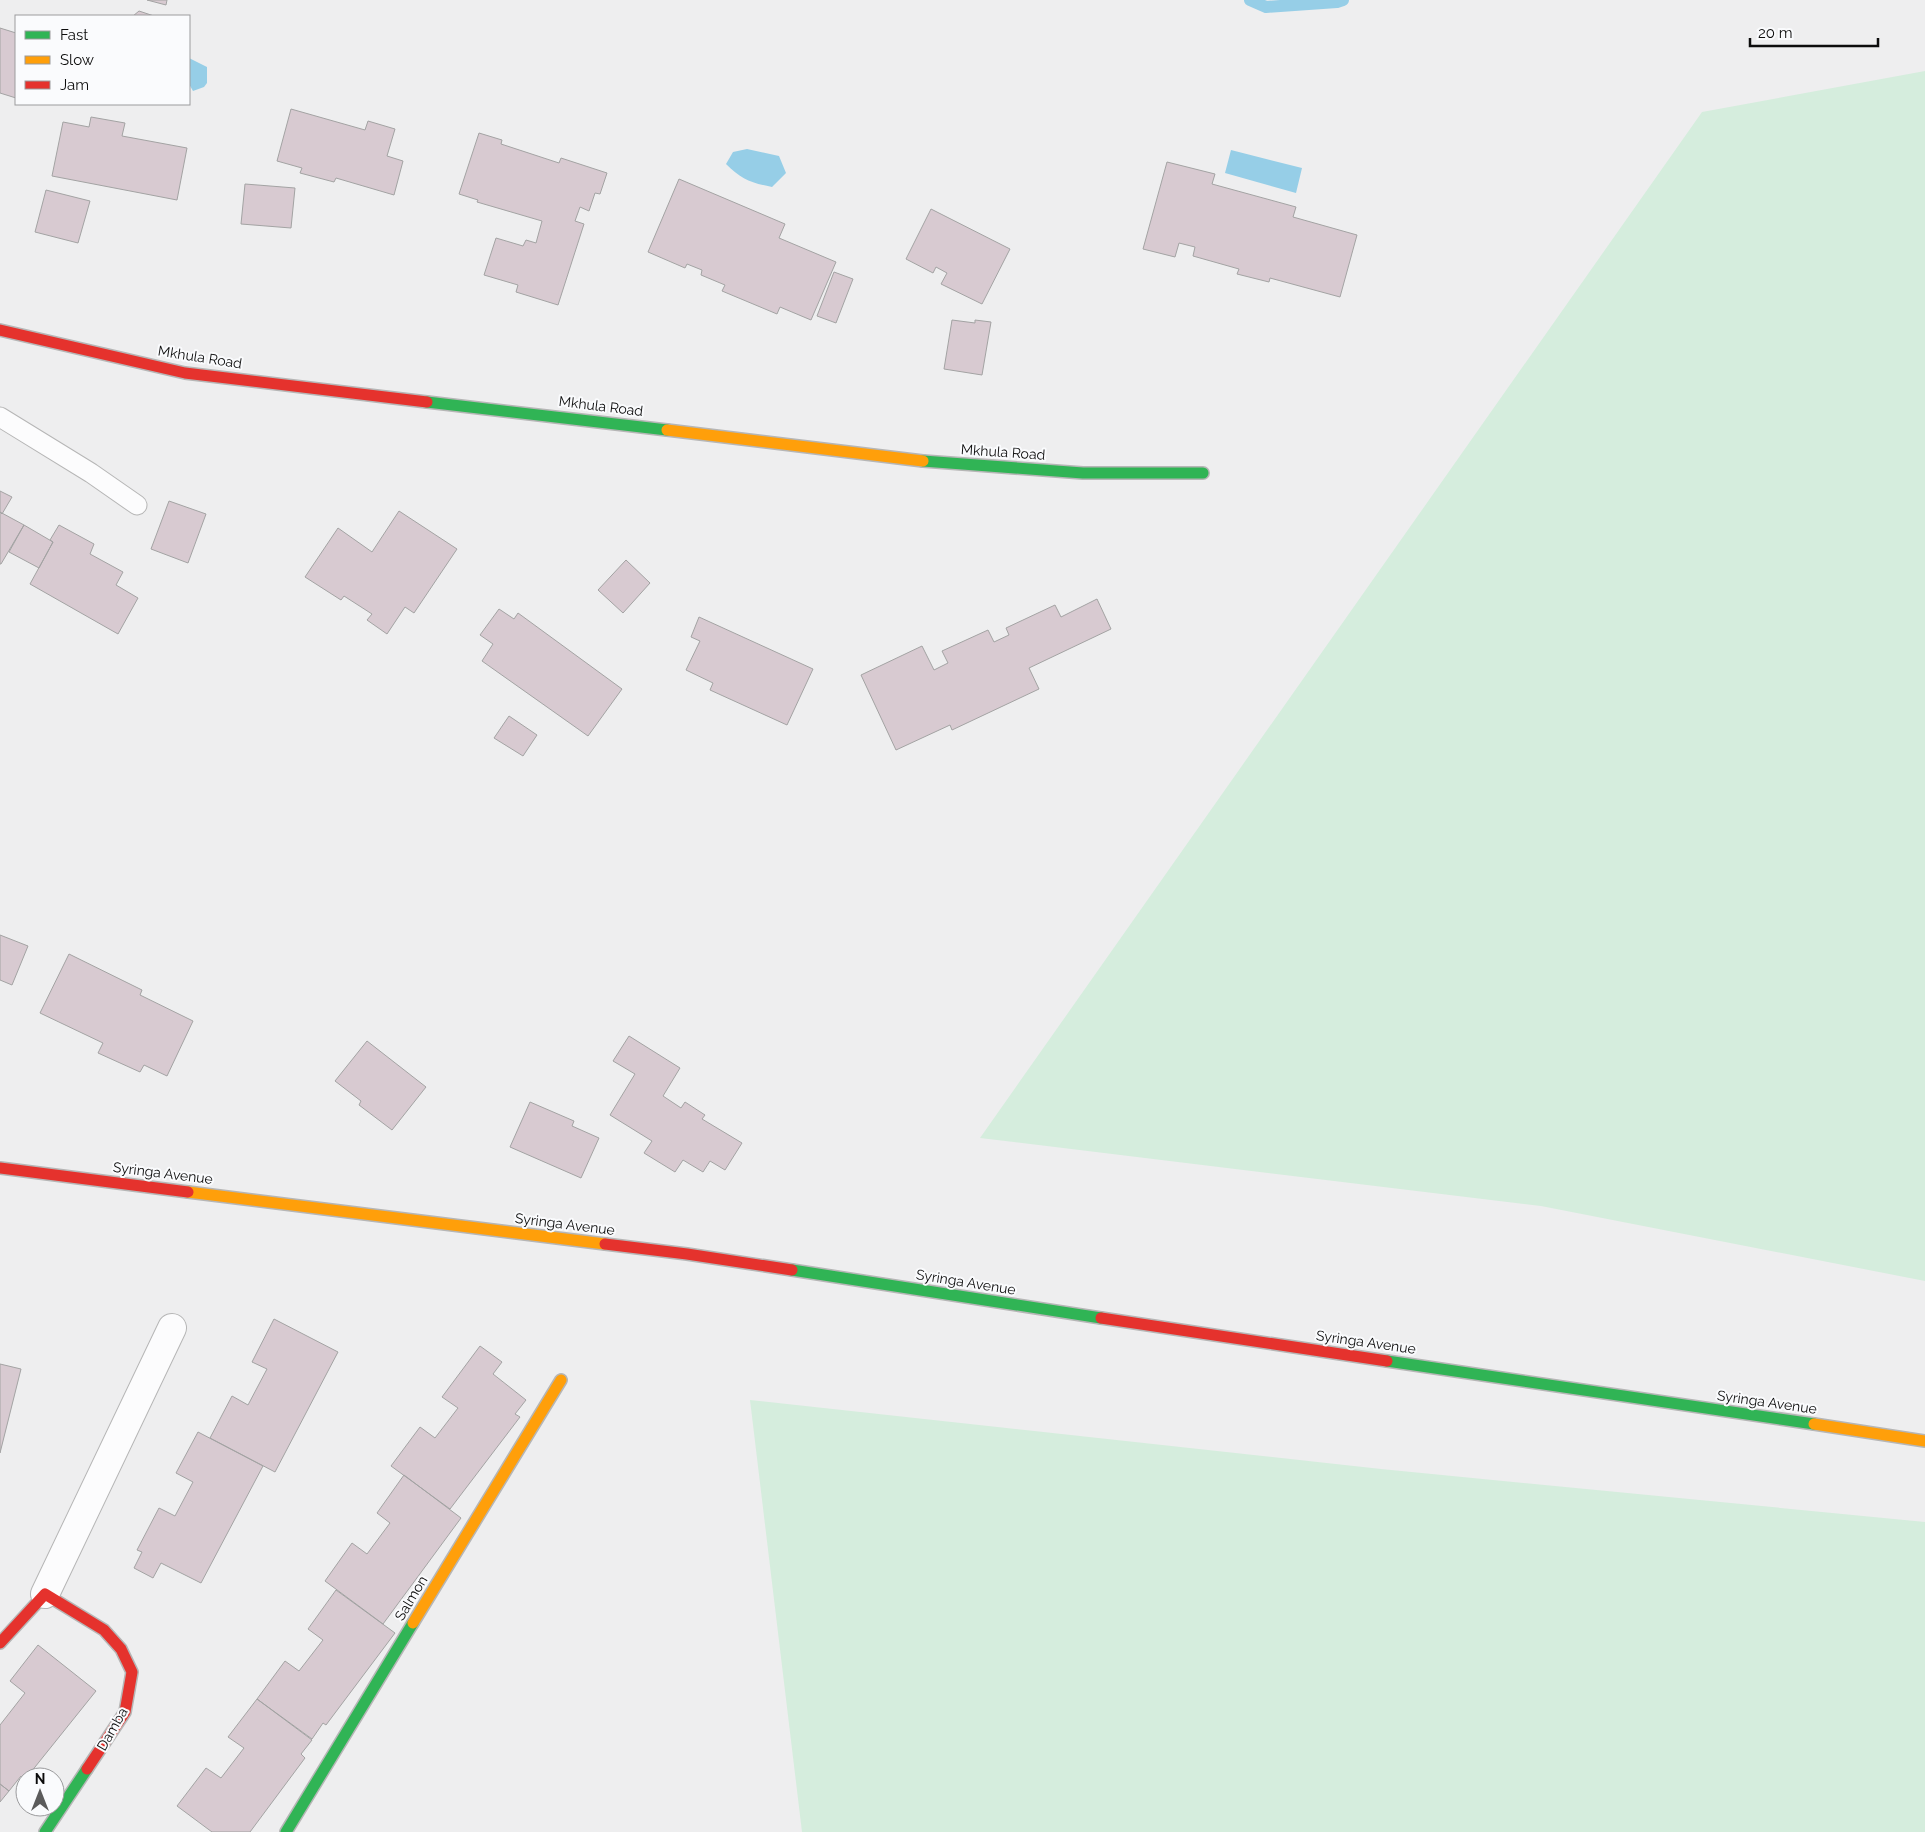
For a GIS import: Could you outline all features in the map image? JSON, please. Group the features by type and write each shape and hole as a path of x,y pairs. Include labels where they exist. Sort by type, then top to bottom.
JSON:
{"street":[{"name":"Mkhula Road","path":"0,330 185,373 941,462 1084,473 1203,473"},
{"name":"Syringa Avenue","path":"0,1168 687,1254 1925,1441"},
{"path":"0,1643 45,1594 172,1328"},
{"name":"Salmon","path":"286,1832 561,1380"},
{"name":"Damba","path":"45,1594 104,1630 121,1650 132,1672 125,1712 45,1832"}],"lane":[{"path":"0,417 91,473 137,505"}],"green space":[{"path":"1925,71 1925,1281 1541,1206 980,1138 1702,112"},
{"path":"750,1400 1381,1469 1925,1522 1925,1832 802,1832"}],"water":[{"path":"190,58 207,67 207,83 204,87 193,91 190,86"},
{"path":"747,149 779,156 786,173 772,187 752,182 742,177 726,164 733,152"},
{"path":"1231,150 1302,168 1296,193 1225,173"}],"building":[{"path":"147,0 167,0 166,5"},
{"path":"139,11 151,15 134,15"},
{"path":"0,28 15,33 15,98 0,93"},
{"path":"291,109 365,130 368,121 395,129 387,156 403,161 394,195 336,178 334,182 300,173 302,168 277,161"},
{"path":"91,117 125,123 122,136 187,148 177,200 52,176 63,122 89,127"},
{"path":"479,133 502,140 501,144 559,163 561,158 607,173 600,194 595,193 589,211 580,207 575,221 584,224 558,305 516,292 518,285 484,275 496,238 523,246 526,240 536,243 542,221 477,202 478,200 459,194"},
{"path":"1167,162 1215,174 1212,184 1296,207 1293,217 1357,235 1340,297 1270,278 1269,282 1237,274 1239,269 1193,256 1195,247 1179,243 1175,257 1143,249"},
{"path":"679,179 785,224 779,238 836,262 811,320 780,307 777,314 722,291 725,285 701,275 702,270 687,264 685,268 648,252"},
{"path":"245,184 295,188 291,228 241,224"},
{"path":"46,190 90,201 78,243 35,232"},
{"path":"931,209 1010,249 982,304 941,284 947,273 936,267 933,273 906,259"},
{"path":"834,272 853,279 836,323 817,316"},
{"path":"952,320 975,323 975,320 991,322 982,375 944,369"},
{"path":"0,491 12,497 2,514 0,512"},
{"path":"169,501 206,514 188,563 151,549"},
{"path":"399,511 457,549 414,613 405,607 387,634 367,620 372,614 344,596 341,600 305,577 338,528 372,552"},
{"path":"0,512 24,525 1,564 0,564"},
{"path":"24,525 53,542 39,568 9,552"},
{"path":"59,525 94,544 90,554 123,572 116,585 138,598 118,634 30,584 53,542 50,540"},
{"path":"626,560 650,583 623,613 598,590"},
{"path":"1097,599 1111,629 1029,668 1039,689 952,730 950,725 896,750 861,675 922,646 934,670 948,663 942,651 988,630 994,642 1009,635 1006,628 1055,605 1061,617"},
{"path":"499,609 514,619 518,613 622,689 588,736 482,661 493,644 480,635"},
{"path":"699,617 813,669 787,725 710,690 713,683 686,670 700,641 691,637"},
{"path":"509,716 537,735 523,756 494,738"},
{"path":"0,935 28,946 12,985 0,980"},
{"path":"69,954 142,990 140,995 193,1021 167,1076 144,1065 140,1072 98,1053 103,1043 40,1013"},
{"path":"629,1036 680,1068 663,1096 681,1108 685,1102 705,1115 702,1119 742,1143 725,1170 710,1161 703,1172 683,1160 675,1172 644,1153 652,1141 610,1115 635,1074 613,1061"},
{"path":"367,1041 426,1087 392,1130 359,1105 361,1101 335,1081"},
{"path":"530,1102 574,1121 572,1126 599,1138 581,1178 510,1147"},
{"path":"274,1319 338,1352 275,1472 210,1438 232,1396 248,1405 267,1369 252,1362"},
{"path":"480,1346 502,1362 493,1374 526,1400 515,1414 520,1417 450,1509 391,1466 420,1427 435,1438 458,1408 442,1397"},
{"path":"0,1364 21,1369 0,1453"},
{"path":"198,1432 263,1466 201,1583 161,1563 153,1578 134,1568 142,1552 137,1550 159,1508 175,1516 193,1482 176,1473"},
{"path":"404,1475 461,1518 383,1624 325,1581 352,1543 367,1554 390,1523 377,1513"},
{"path":"336,1590 395,1633 326,1725 323,1723 312,1739 257,1699 285,1661 299,1671 323,1640 308,1629"},
{"path":"38,1645 96,1691 35,1767 15,1767 15,1784 9,1791 0,1784 0,1725 25,1693 10,1681"},
{"path":"257,1699 312,1740 301,1754 305,1758 250,1832 212,1832 177,1806 206,1768 221,1778 244,1748 228,1737"},
{"path":"0,1784 9,1791 0,1802"}],"waterway":[{"path":"1250,0 1266,7 1343,0"}],"traffic: fast":[{"path":"427,402 667,430"},
{"path":"923,461 1083,473 1203,473"},
{"path":"792,1270 1101,1318"},
{"path":"1387,1361 1814,1424"},
{"path":"286,1832 413,1623"},
{"path":"45,1832 87,1769"}],"traffic: slow":[{"path":"667,430 923,461"},
{"path":"188,1192 605,1244"},
{"path":"413,1623 561,1380"},
{"path":"1814,1424 1925,1441"}],"traffic: jam":[{"path":"0,330 185,373 427,402"},
{"path":"0,1168 188,1192"},
{"path":"605,1244 792,1270"},
{"path":"1101,1318 1387,1361"},
{"path":"0,1643 45,1594 104,1630 121,1649 132,1672 125,1712 87,1769"}]}
